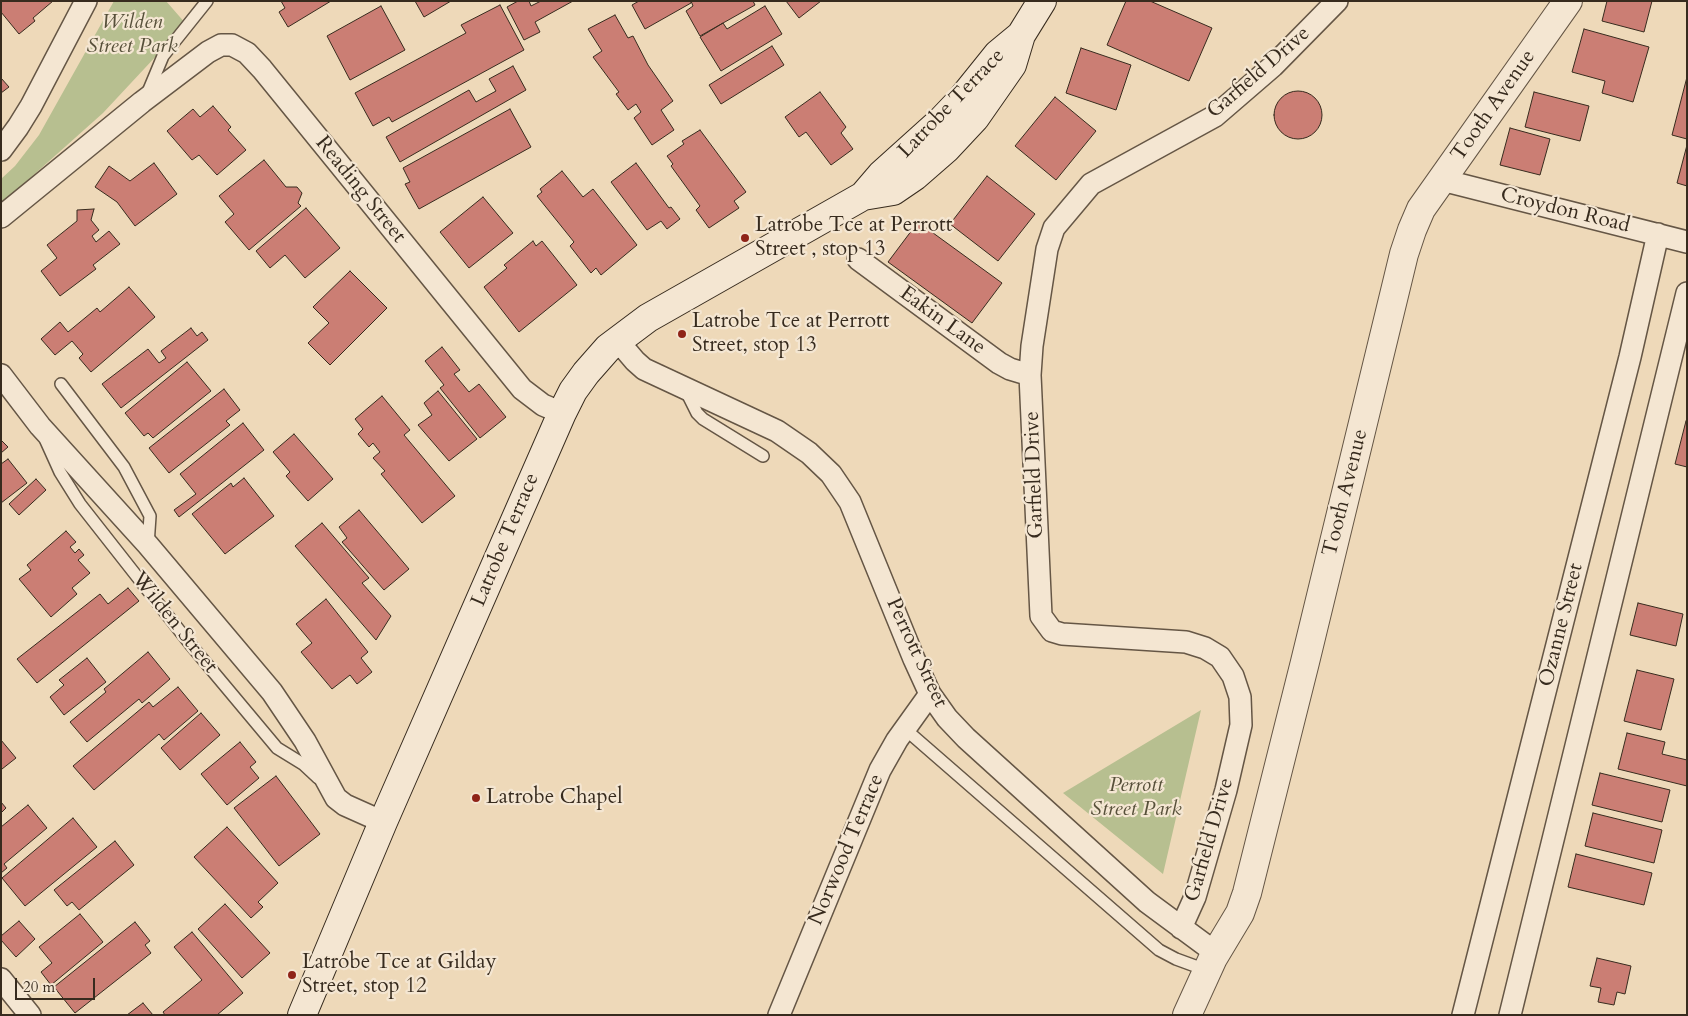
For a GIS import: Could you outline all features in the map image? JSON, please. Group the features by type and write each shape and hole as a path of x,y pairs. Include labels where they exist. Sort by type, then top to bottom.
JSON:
{"main road":[{"name":"Latrobe Terrace","path":"302,1015 383,822 562,413 573,391 592,364 648,318 863,196 881,176 941,122 998,54 1021,35 1042,1"},
{"name":"Tooth Avenue","path":"1187,1015 1211,962 1240,913 1247,894 1404,254 1412,230 1422,209 1568,1"}],"street":[{"path":"1,150 31,106 86,1"},
{"name":"Garfield Drive","path":"1181,928 1195,897 1226,790 1241,725 1240,697 1233,676 1220,657 1205,648 1186,642 1062,634 1052,631 1045,624 1041,616 1030,375 1032,346 1047,249 1054,228 1090,184 1215,116 1273,66 1338,1"},
{"name":"Reading Street","path":"1,217 142,102 219,46 229,45 243,51 262,69 522,389 543,405 562,413"},
{"name":"Croydon Road","path":"1442,180 1687,242"},
{"name":"Ozanne Street","path":"1463,1015 1630,357 1658,234"},
{"name":"Eakin Lane","path":"858,259 1000,363 1010,369 1030,375"},
{"name":"Ozanne Street","path":"1510,1015 1687,293"},
{"name":"Perrott Street","path":"618,341 644,369 777,431 809,453 830,474 850,502 914,659 930,694 947,718 966,738 1147,902 1181,928 1211,962"},
{"name":"Wilden Street","path":"1,375 40,426 148,545 280,703 309,747 336,798 345,805 383,822"},
{"name":"Norwood Terrace","path":"779,1015 880,770 905,729 930,694"},
{"path":"1,979 30,1015"}],"lane":[{"name":"Reading Street","path":"142,102 152,86 163,56 207,1"},
{"name":"Wilden Street","path":"61,384 122,464 150,516 148,545"},
{"path":"684,388 697,413 703,419 763,456"},
{"name":"Wilden Street","path":"40,426 53,459 76,499 190,644 277,748 307,767 336,798"},
{"name":"Perrott Street","path":"905,729 1159,950 1176,959 1211,962"}],"green space":[{"name":"Wilden Street Park","path":"114,1 166,1 186,24 103,113 1,204 1,179 15,166 39,135"},
{"name":"Perrott Street Park","path":"1201,710 1163,874 1063,793"}],"building":[{"path":"1,1 53,1 33,18 35,21 19,34 1,12"},
{"path":"281,1 331,1 288,27 279,12 285,8"},
{"path":"415,1 451,1 424,17"},
{"path":"518,1 529,1 531,6 541,1 573,1 535,22 540,32 524,40 507,7"},
{"path":"639,1 691,1 691,3 645,29 632,5"},
{"path":"691,1 753,1 755,5 700,36 686,11 693,6"},
{"path":"786,1 821,1 799,18"},
{"path":"1126,1 1150,1 1212,28 1189,81 1107,45"},
{"path":"1607,1 1652,1 1644,32 1602,21"},
{"path":"500,5 524,50 392,122 389,117 373,126 355,93 466,33 461,25"},
{"path":"381,6 405,50 350,80 327,36"},
{"path":"765,6 782,34 721,71 700,37 723,23 727,29"},
{"path":"615,15 628,38 633,36 648,65 673,101 661,110 674,130 652,145 634,118 641,112 636,104 628,110 616,94 619,92 593,57 602,51 588,29"},
{"path":"1584,29 1649,47 1633,102 1602,93 1605,81 1572,72"},
{"path":"772,46 784,65 721,104 709,85"},
{"path":"1081,48 1131,65 1116,110 1066,93"},
{"path":"513,66 526,90 400,162 386,137 469,90 476,102 496,91 489,79"},
{"path":"1687,77 1687,139 1672,135"},
{"path":"1,78 9,87 1,93"},
{"path":"1298,91 1307,93 1315,98 1320,106 1322,115 1320,124 1315,132 1307,137 1298,139 1289,137 1281,132 1276,124 1274,115 1276,106 1281,98 1289,93"},
{"path":"820,92 846,127 841,133 853,149 831,165 806,132 799,137 785,117"},
{"path":"1534,92 1589,106 1580,141 1525,127"},
{"path":"1055,97 1096,131 1056,180 1015,146"},
{"path":"213,106 231,127 228,130 246,150 217,175 199,155 192,160 167,131 193,109 200,117"},
{"path":"510,109 531,147 419,209 405,184 410,182 403,168"},
{"path":"1510,128 1550,139 1540,175 1500,165"},
{"path":"700,130 746,192 734,201 739,208 709,228 696,210 700,206 671,166 673,164 667,156 684,144 682,141"},
{"path":"1687,145 1687,186 1677,183"},
{"path":"264,160 286,187 297,187 302,193 298,203 301,206 249,250 225,222 234,214 219,196"},
{"path":"154,163 177,194 135,226 117,202 95,187 109,166 130,181"},
{"path":"636,163 669,208 671,207 680,219 667,229 661,221 647,230 611,182"},
{"path":"562,171 583,197 593,189 637,245 601,275 596,268 591,273 570,246 574,242 537,196 542,192 540,189"},
{"path":"987,176 1035,214 998,261 950,224"},
{"path":"483,197 513,233 469,268 440,232"},
{"path":"306,208 340,248 305,278 285,255 270,268 256,251"},
{"path":"94,209 91,220 99,230 92,236 96,242 109,231 120,244 93,265 96,269 60,296 41,271 57,258 47,245 77,221 77,210"},
{"path":"918,222 1002,283 972,323 888,262"},
{"path":"533,241 536,246 542,241 577,285 519,332 484,287 507,268 504,265"},
{"path":"350,271 387,308 330,365 308,343 329,323 313,307"},
{"path":"129,287 155,317 91,372 79,358 83,354 72,341 55,355 41,339 60,322 68,332 97,308 100,312"},
{"path":"191,328 197,336 202,332 208,340 121,408 102,384 148,349 159,363 166,358 161,351"},
{"path":"442,347 460,370 454,374 469,392 479,384 506,417 480,438 440,388 444,385 425,361"},
{"path":"187,362 211,391 153,438 148,433 144,436 125,413"},
{"path":"224,389 240,410 226,421 230,425 169,473 149,448"},
{"path":"438,391 477,439 449,461 418,425 432,415 424,403"},
{"path":"382,396 410,430 404,435 455,496 422,523 381,474 385,471 373,458 380,452 373,443 369,447 358,434 363,429 355,419"},
{"path":"1687,421 1687,467 1675,464"},
{"path":"243,423 264,450 179,517 174,510 196,494 180,474"},
{"path":"294,434 333,479 308,501 286,476 290,472 273,452"},
{"path":"1,440 8,447 1,453"},
{"path":"8,459 27,483 1,503 1,464"},
{"path":"244,478 274,516 225,554 192,514 231,483 233,487"},
{"path":"36,479 46,490 19,515 9,504"},
{"path":"359,510 409,569 384,590 342,542 347,538 339,527"},
{"path":"322,523 369,578 362,583 391,616 376,640 295,546"},
{"path":"66,531 76,542 70,547 75,553 79,549 84,555 78,560 90,573 72,588 77,594 51,617 19,579 31,570 27,565"},
{"path":"128,588 139,601 37,683 17,659 100,594 108,604"},
{"path":"326,599 368,652 361,658 372,672 357,684 350,675 332,689 301,652 312,643 296,624"},
{"path":"1638,603 1683,614 1676,646 1630,635"},
{"path":"148,652 170,679 142,703 139,699 87,742 70,722 106,692 104,689"},
{"path":"87,658 106,682 64,715 50,697 64,685 59,680"},
{"path":"1637,670 1674,679 1661,730 1624,721"},
{"path":"178,687 198,711 164,740 159,734 94,790 73,766 149,702 153,707"},
{"path":"201,713 220,735 180,770 161,748"},
{"path":"1627,733 1665,742 1662,754 1687,760 1687,786 1618,769"},
{"path":"1,740 16,758 2,769 1,769"},
{"path":"240,742 256,762 250,767 259,778 227,805 201,774"},
{"path":"1600,773 1670,790 1662,822 1592,805"},
{"path":"276,776 320,834 279,866 234,808"},
{"path":"1,802 6,808 1,813"},
{"path":"28,805 47,828 4,864 7,868 1,873 1,827"},
{"path":"1593,813 1662,830 1654,863 1585,846"},
{"path":"73,818 97,847 25,906 2,878"},
{"path":"227,827 278,883 258,902 263,907 251,918 194,857"},
{"path":"115,841 134,865 79,910 72,902 67,906 54,890"},
{"path":"1576,854 1652,873 1644,905 1568,887"},
{"path":"225,904 270,953 242,978 198,929"},
{"path":"80,914 103,942 51,985 41,972 52,963 39,947"},
{"path":"19,921 35,939 16,957 1,940 1,936"},
{"path":"135,922 150,941 145,945 151,953 75,1013 54,987"},
{"path":"192,932 243,993 217,1015 165,1015 163,1012 202,980 174,947"},
{"path":"1597,958 1631,966 1625,994 1617,992 1614,1005 1598,1002 1601,988 1590,986"},
{"path":"143,1003 153,1015 127,1015"}],"place":[{"name":"Latrobe Tce at Perrott Street , stop 13","path":"745,238"},
{"name":"Latrobe Tce at Perrott Street, stop 13","path":"682,334"},
{"name":"Latrobe Chapel","path":"476,798"},
{"name":"Latrobe Tce at Gilday Street, stop 12","path":"292,975"}]}
